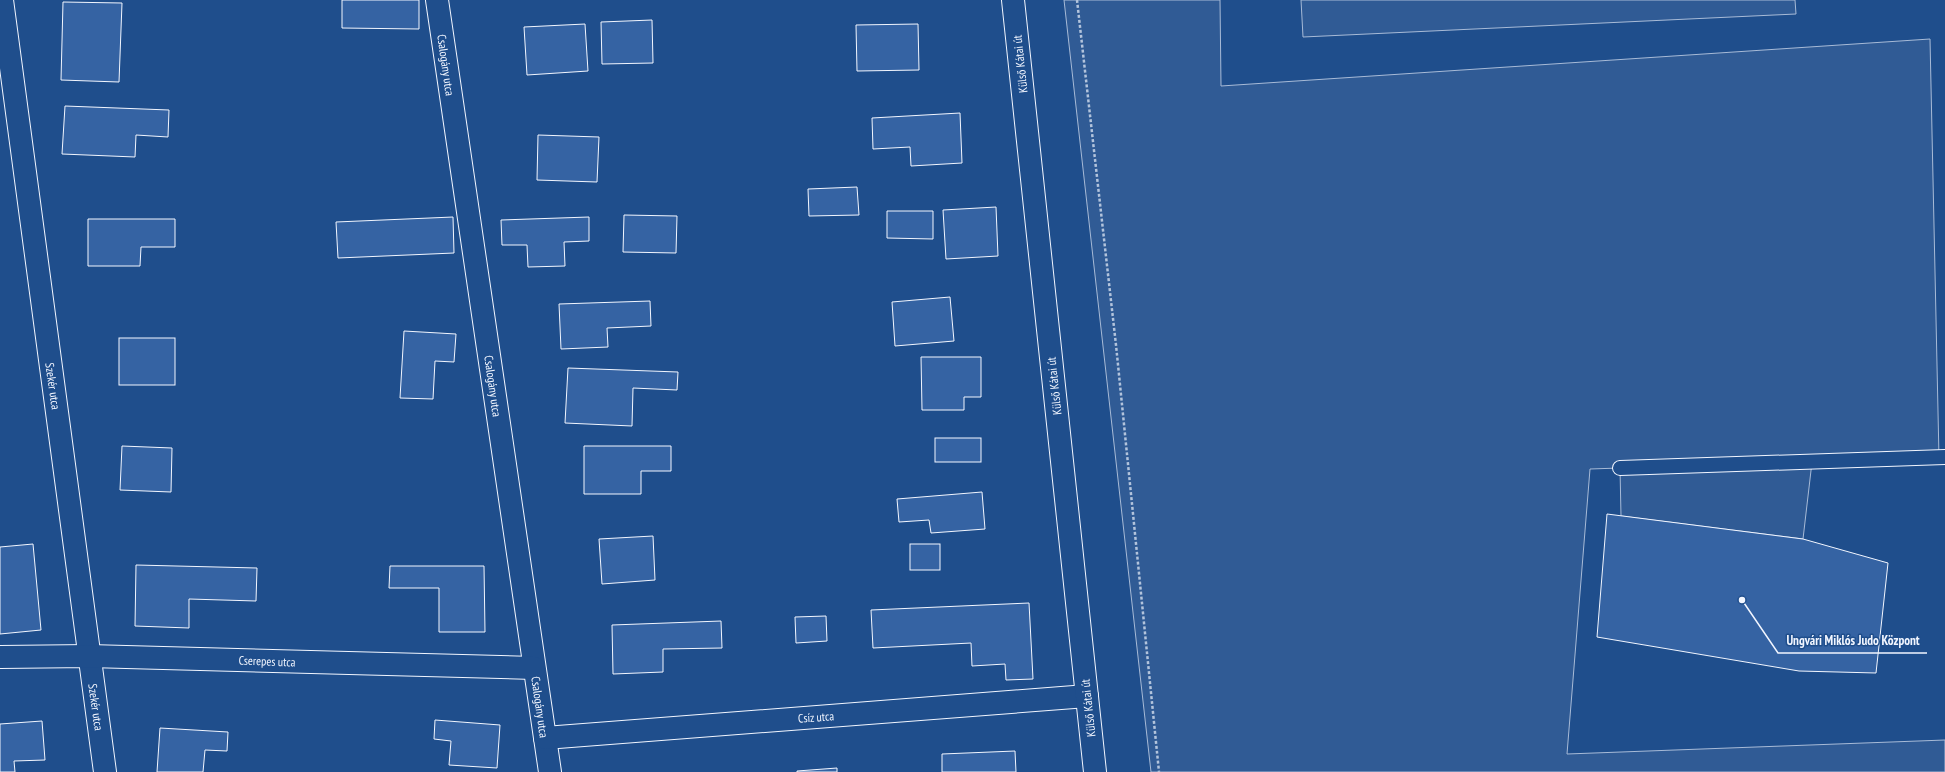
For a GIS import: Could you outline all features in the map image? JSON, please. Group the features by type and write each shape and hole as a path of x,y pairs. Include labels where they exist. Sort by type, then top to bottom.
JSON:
{"street":[{"name":"Szekér utca","path":"2,0 105,772"},
{"name":"Csalogány utca","path":"437,0 550,772"},
{"name":"Külső Kátai út","path":"1013,0 1095,772"},
{"name":"Cserepes utca","path":"0,657 89,656 534,668"},
{"name":"Csíz utca","path":"545,738 1087,696"}],"lane":[{"path":"1620,468 1945,457"}],"path":[{"path":"1077,0 1116,345 1159,772"}],"shaded area":[{"path":"1064,0 1220,0 1221,86 1930,39 1939,458 1812,462 1803,539 1621,516 1620,468 1590,469 1567,754 1945,740 1945,772 1151,772"},
{"path":"1301,0 1795,0 1796,14 1303,37"}],"building":[{"path":"342,0 419,0 419,29 342,28"},
{"path":"63,2 122,3 119,82 61,80"},
{"path":"652,20 653,63 602,64 601,22"},
{"path":"585,24 588,71 527,75 524,27"},
{"path":"918,24 919,70 857,71 856,25"},
{"path":"65,106 169,110 168,137 136,135 135,157 62,154"},
{"path":"960,113 962,163 911,166 910,147 873,149 872,118"},
{"path":"538,135 599,137 597,182 537,180"},
{"path":"857,187 859,215 809,216 808,189"},
{"path":"996,207 998,256 946,259 943,210"},
{"path":"887,211 933,211 933,239 887,238"},
{"path":"624,215 677,216 676,253 623,252"},
{"path":"453,217 454,253 338,258 336,222"},
{"path":"589,217 589,241 564,242 565,266 528,267 527,245 502,245 501,220"},
{"path":"88,219 175,219 175,247 141,247 140,266 88,266"},
{"path":"950,297 954,341 895,346 892,302"},
{"path":"650,301 651,326 607,328 608,347 561,349 559,304"},
{"path":"404,331 456,334 454,362 435,361 433,399 400,398"},
{"path":"119,338 175,338 175,385 119,385"},
{"path":"921,357 981,357 981,397 964,397 964,410 922,410"},
{"path":"568,368 678,372 677,390 633,388 632,426 565,423"},
{"path":"935,438 981,438 981,462 935,462"},
{"path":"122,446 172,448 171,492 120,490"},
{"path":"584,446 671,446 671,471 641,471 641,494 584,494"},
{"path":"982,492 985,529 931,533 929,520 899,522 897,499"},
{"path":"1607,514 1803,539 1888,563 1876,673 1799,671 1597,637"},
{"path":"653,536 655,580 602,584 599,539"},
{"path":"33,544 41,630 0,634 0,547"},
{"path":"910,544 940,544 940,570 910,570"},
{"path":"136,565 257,568 256,601 189,599 189,628 135,626"},
{"path":"390,566 484,566 485,632 439,632 439,588 389,588"},
{"path":"1029,603 1033,679 1006,680 1005,664 972,666 971,643 873,648 871,610"},
{"path":"826,616 827,641 796,643 795,617"},
{"path":"721,621 722,648 663,649 663,672 613,674 612,625"},
{"path":"435,720 500,725 497,768 449,765 451,741 434,739"},
{"path":"42,721 45,760 14,761 15,772 0,772 0,724"},
{"path":"160,728 228,732 227,751 205,750 203,772 157,772"},
{"path":"1015,751 1016,772 942,772 942,754"},
{"path":"837,768 837,772 797,772 797,771"}],"place":[{"name":"Ungvári Miklós Judo Központ","path":"1742,600"}]}
